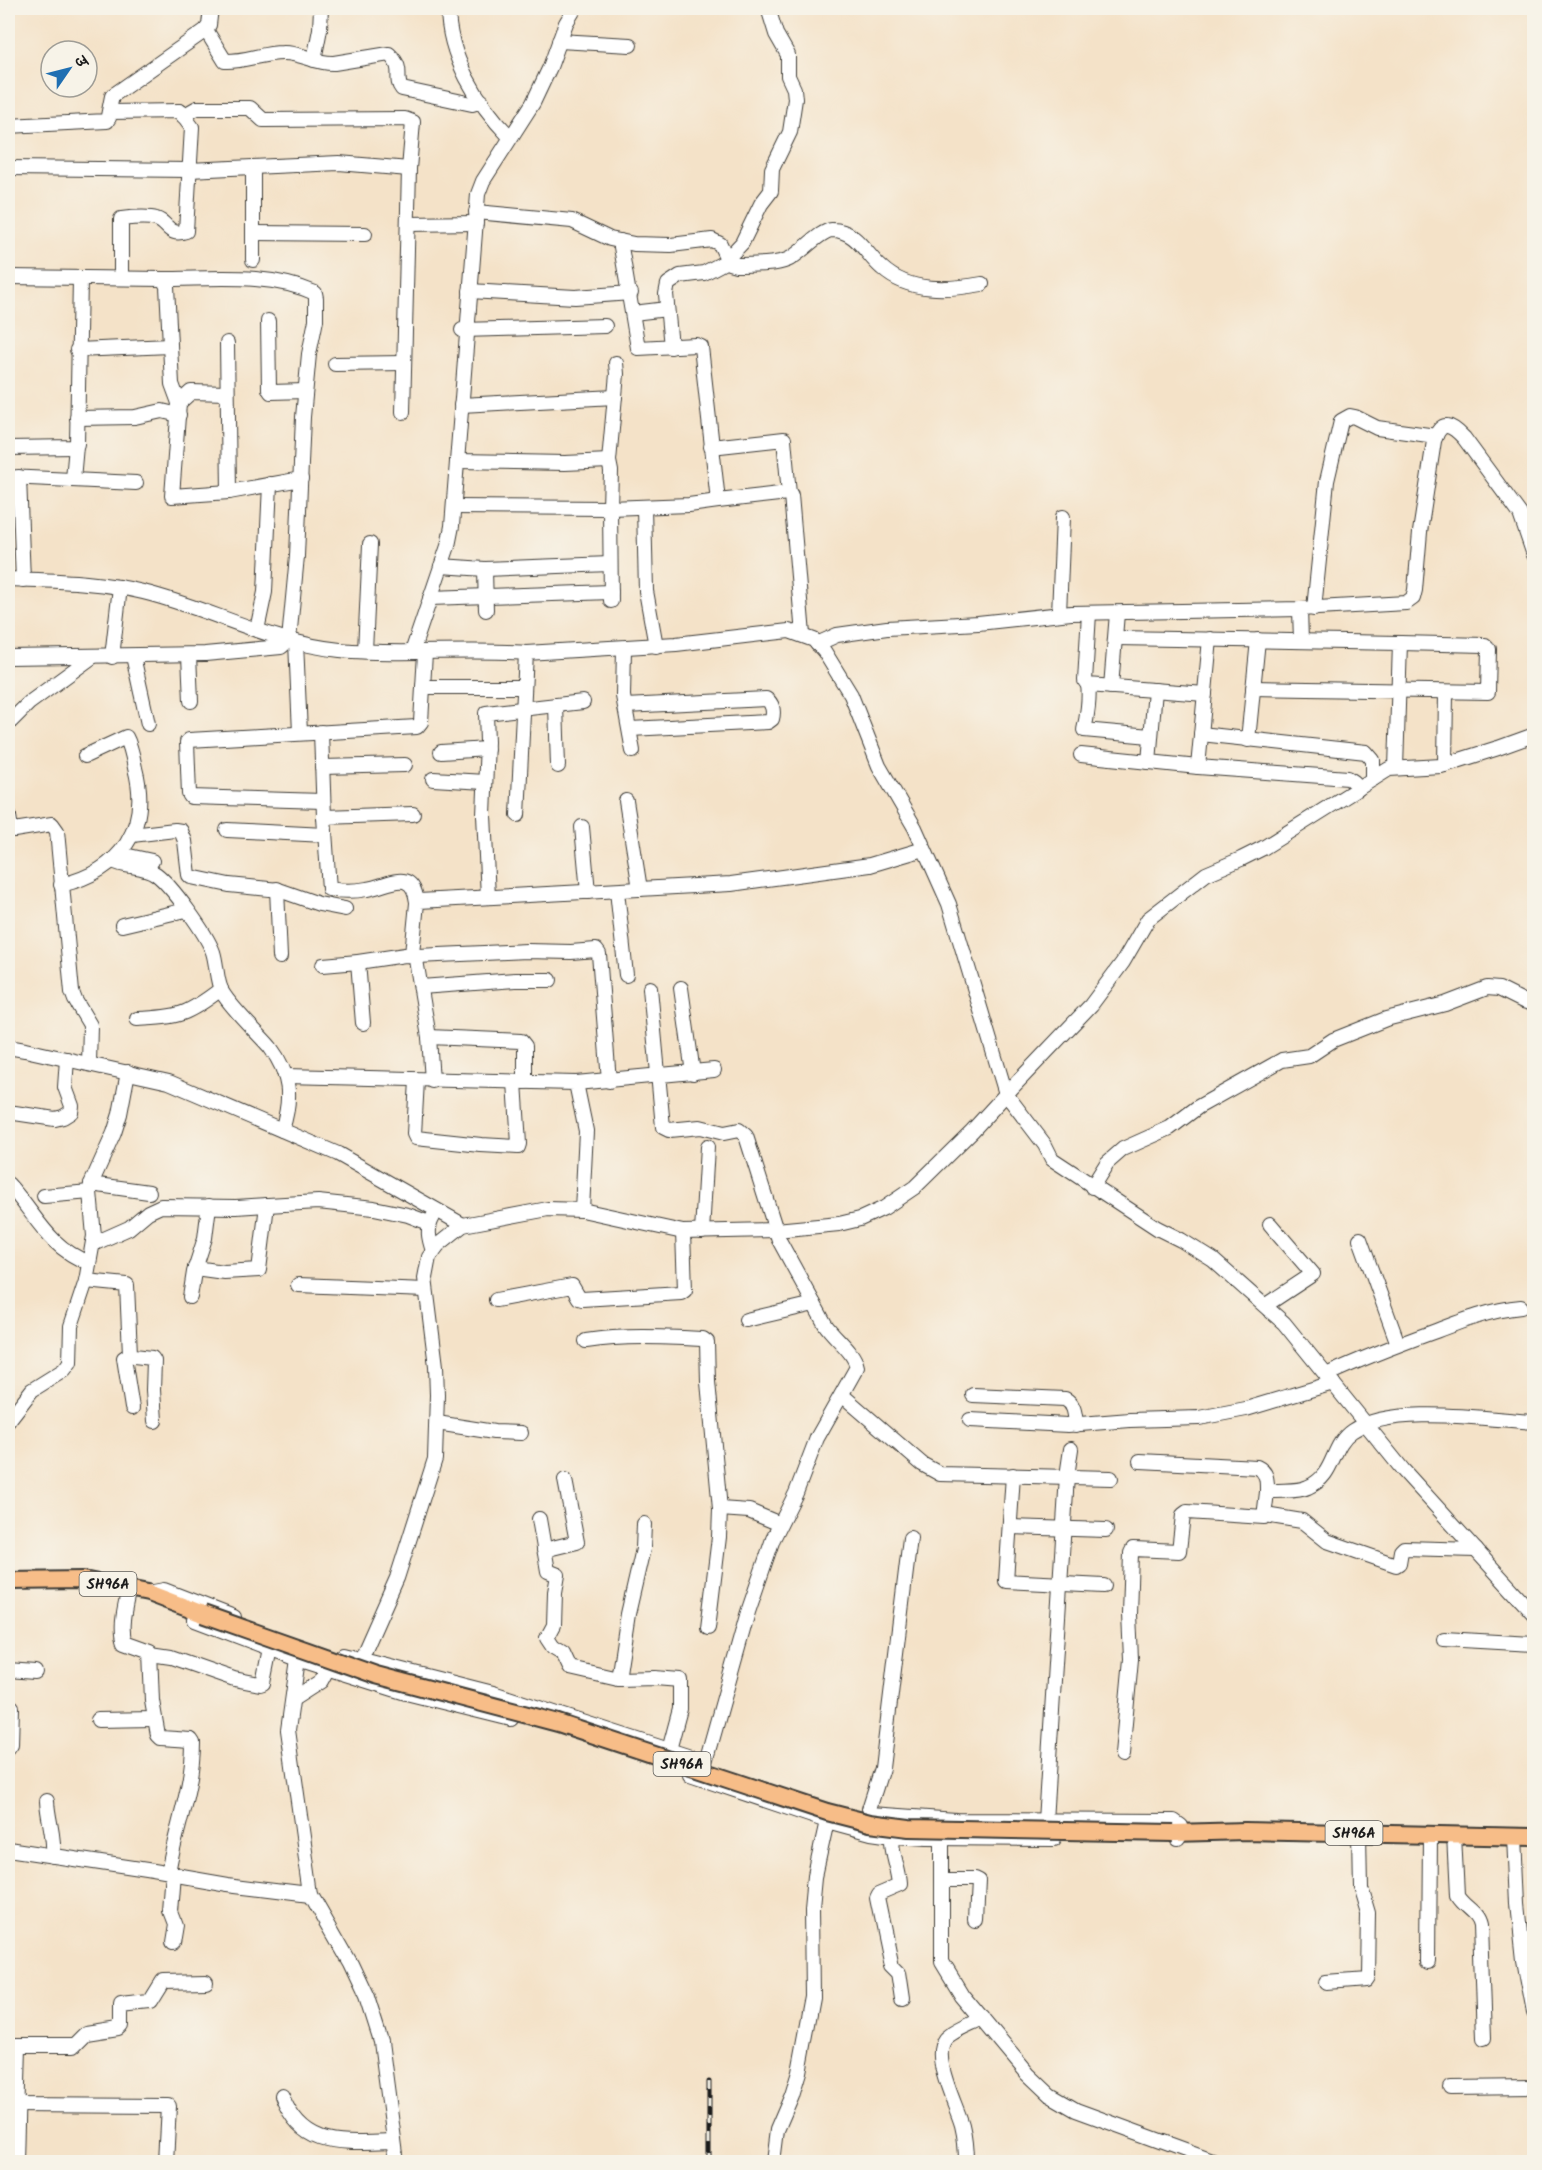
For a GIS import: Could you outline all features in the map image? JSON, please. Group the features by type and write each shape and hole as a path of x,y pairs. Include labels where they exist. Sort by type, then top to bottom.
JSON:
{"main road":[{"name":"SH96A","path":"8,1581 83,1580 148,1593 376,1675 558,1723 827,1812 870,1823 909,1828 1245,1831 1534,1837"}],"street":[{"path":"109,118 112,96 206,30 209,25 211,8"},
{"path":"314,60 320,29 321,8"},
{"path":"448,8 452,42 466,74 482,102 510,137"},
{"path":"323,801 190,796 188,740 417,727 421,722 423,687 418,653 430,598 452,526 465,330 478,194 483,181 533,103 566,23 575,8"},
{"path":"671,348 666,289 671,281 680,276 711,271 727,260 742,243 761,204 771,191 772,169 790,132 795,92 788,76 788,55 776,34 768,8"},
{"path":"206,30 225,62 294,53 327,64 389,54 398,65 399,85 402,89 472,104 482,102"},
{"path":"560,41 630,45"},
{"path":"183,116 197,108 250,108 263,120 405,119 414,124 409,169 403,412"},
{"path":"8,126 104,122 109,118 110,112 180,111 192,127 185,232 172,231 156,219 121,219 121,278"},
{"path":"8,168 189,170 339,163 409,169"},
{"path":"253,168 253,260"},
{"path":"408,224 476,218 572,221 601,235 634,244 662,245 712,240 720,244 729,263 736,265 784,261 825,232 833,230 855,238 880,267 912,285 956,288 982,284"},
{"path":"253,233 365,234"},
{"path":"620,241 639,348 696,345 701,347 718,501"},
{"path":"8,277 252,278 304,288 315,293 316,320 305,391 292,641 300,734"},
{"path":"73,479 78,442 77,350 80,278"},
{"path":"163,279 167,286 172,384 179,409 172,496 230,492 301,479"},
{"path":"470,291 565,297 631,293"},
{"path":"633,313 667,309"},
{"path":"268,321 269,389 271,392 305,391"},
{"path":"465,330 605,326"},
{"path":"226,343 230,492"},
{"path":"77,350 170,346"},
{"path":"335,364 404,363"},
{"path":"430,598 486,603 611,597 611,471 609,461 616,363"},
{"path":"77,418 135,417 179,409 191,392 227,393"},
{"path":"461,405 615,397"},
{"path":"1301,641 1327,481 1341,420 1350,416 1377,428 1436,436"},
{"path":"817,644 837,635 853,632 978,623 1059,614 1307,609 1406,603 1413,598 1415,590 1420,532 1436,436 1440,429 1449,425 1459,433 1520,514 1534,555"},
{"path":"711,447 784,440 789,494 792,498 803,634"},
{"path":"8,448 76,446"},
{"path":"457,461 565,464 609,461"},
{"path":"23,580 13,477 136,483"},
{"path":"258,630 265,592 270,484"},
{"path":"454,507 644,507 689,505 789,494"},
{"path":"644,507 645,591 656,646"},
{"path":"1059,614 1063,518"},
{"path":"365,651 370,544"},
{"path":"441,566 484,569 610,564"},
{"path":"484,569 486,603"},
{"path":"8,579 120,587 145,592 292,641 340,650 526,653 656,646 789,631 803,634 817,644 851,695 879,766 915,828 949,904 1006,1094 1045,1145 1052,1159 1157,1228 1213,1260 1266,1305 1284,1323 1403,1470 1534,1614"},
{"path":"112,657 120,587"},
{"path":"1089,613 1087,684 1090,696 1086,708 1087,718 1084,730 1150,736"},
{"path":"1111,687 1117,613"},
{"path":"1116,638 1263,637 1301,641 1485,645 1488,647 1488,692 1253,688"},
{"path":"1248,740 1253,688 1263,637"},
{"path":"1198,767 1210,639"},
{"path":"8,657 189,655 281,647 292,641"},
{"path":"1396,768 1400,644"},
{"path":"624,648 622,687 633,751"},
{"path":"518,815 526,653"},
{"path":"189,655 191,701"},
{"path":"132,656 148,724"},
{"path":"9,716 92,657"},
{"path":"1087,684 1108,671 1113,665"},
{"path":"1087,684 1205,694"},
{"path":"423,687 524,687"},
{"path":"1149,762 1155,690"},
{"path":"1445,765 1446,692"},
{"path":"625,706 766,699 770,702 773,711 772,719 768,722 630,729"},
{"path":"488,897 484,815 486,713 583,702"},
{"path":"556,705 558,766"},
{"path":"321,732 323,801 330,890 367,889 385,883 403,881 413,885 416,890 415,955 429,1037 432,1081"},
{"path":"1201,734 1366,752 1373,760 1373,779"},
{"path":"352,1676 361,1661 397,1578 435,1459 436,1366 425,1278 429,1257 433,1251 462,1225 548,1209 582,1210 684,1232 776,1230 839,1224 860,1219 884,1208 915,1187 972,1131 1097,998 1123,962 1143,926 1160,909 1206,874 1263,848 1381,773 1396,768 1427,768 1445,765 1534,735"},
{"path":"61,885 80,879 116,858 132,835 141,804 140,784 128,740 124,736 85,756"},
{"path":"441,752 487,748"},
{"path":"1081,755 1198,767 1347,778 1354,782 1358,789"},
{"path":"322,767 405,765"},
{"path":"433,779 485,782"},
{"path":"626,801 640,889"},
{"path":"8,812 11,828 14,830 54,825 57,831 72,992 91,1029 89,1064"},
{"path":"324,817 413,814"},
{"path":"582,827 588,892"},
{"path":"132,835 180,830 185,841 190,876 229,885 277,889 324,906 345,909"},
{"path":"227,830 325,835"},
{"path":"417,902 731,884 855,867 924,849"},
{"path":"116,858 152,861"},
{"path":"116,858 120,865 148,870 158,875 206,937 213,952 221,989 277,1056 285,1076 290,1100 282,1130"},
{"path":"277,889 280,957"},
{"path":"617,891 626,975"},
{"path":"122,925 186,910"},
{"path":"323,965 415,955 597,951 609,1080"},
{"path":"358,962 363,1023"},
{"path":"421,987 514,980 550,980"},
{"path":"650,988 665,1129 700,1127 724,1133 740,1130 746,1136 776,1230 786,1252 832,1335 855,1358 856,1363 856,1371 817,1438 796,1493 773,1539 747,1612 701,1778"},
{"path":"681,988 693,1073"},
{"path":"1092,1187 1107,1163 1123,1149 1170,1128 1198,1107 1282,1060 1309,1056 1343,1035 1386,1019 1445,1004 1487,988 1499,989 1523,1002 1534,1004"},
{"path":"137,1019 174,1017 198,1006 221,989"},
{"path":"417,1080 414,1134 416,1138 481,1146 518,1147 520,1082 525,1046 521,1041 429,1037"},
{"path":"8,1047 168,1082 338,1154 462,1225"},
{"path":"8,1112 55,1119 71,1112 72,1108 65,1087 67,1059"},
{"path":"285,1076 576,1083 714,1070"},
{"path":"8,1421 32,1390 68,1367 70,1362 71,1326 86,1281 93,1244 91,1188 114,1133 128,1072"},
{"path":"576,1083 586,1131 582,1210"},
{"path":"702,1232 707,1147"},
{"path":"8,1184 44,1231 57,1244 74,1257 89,1263"},
{"path":"44,1196 91,1188 149,1192"},
{"path":"417,1198 429,1223 428,1238 433,1251"},
{"path":"93,1244 135,1225 153,1208 184,1205 267,1205 318,1202 347,1204 408,1215 429,1223"},
{"path":"195,1268 224,1272 259,1270 267,1205"},
{"path":"190,1297 195,1268 205,1238 209,1206"},
{"path":"429,1223 438,1210"},
{"path":"1266,1305 1313,1274 1270,1224"},
{"path":"496,1300 572,1286 582,1299 681,1293 685,1290 684,1232"},
{"path":"1360,1239 1398,1344"},
{"path":"86,1281 127,1285 130,1354"},
{"path":"298,1285 426,1290"},
{"path":"746,1320 814,1304"},
{"path":"970,1420 1076,1425 1130,1420 1199,1418 1246,1409 1329,1379 1398,1344 1485,1313 1521,1307"},
{"path":"585,1341 647,1336 706,1341 720,1509 708,1628"},
{"path":"130,1354 124,1358 132,1408"},
{"path":"130,1354 153,1359 154,1421"},
{"path":"842,1395 922,1464 940,1474 1111,1478"},
{"path":"973,1395 1065,1399 1074,1409 1076,1425"},
{"path":"1268,1492 1302,1490 1314,1485 1329,1469 1340,1442 1365,1424 1403,1416 1534,1422"},
{"path":"436,1423 494,1432 521,1433"},
{"path":"1045,1821 1067,1476 1071,1449"},
{"path":"1140,1461 1257,1467 1266,1477 1268,1492 1265,1515"},
{"path":"1013,1474 1006,1581 1104,1586"},
{"path":"544,1551 576,1542 565,1480"},
{"path":"720,1509 749,1511 780,1524"},
{"path":"1122,1755 1131,1659 1129,1614 1131,1552 1135,1548 1179,1551 1183,1515 1187,1512 1262,1517 1265,1515 1302,1521 1327,1541 1396,1565 1399,1563 1401,1551 1404,1548 1476,1550"},
{"path":"539,1519 548,1571 558,1575 554,1625 546,1638 549,1644 563,1653 570,1668 602,1677 680,1680 680,1709 669,1749"},
{"path":"618,1679 628,1614 643,1549 644,1524"},
{"path":"1010,1527 1106,1530"},
{"path":"148,1593 160,1605 171,1610 298,1659 406,1693 563,1733 827,1821 892,1836 1179,1839 1180,1824 1174,1821 956,1820 874,1815 869,1809 882,1768 910,1538"},
{"path":"129,1588 123,1628 124,1641 149,1650 154,1719 161,1738 191,1740 194,1745 170,1874 170,1912 175,1925 172,1943"},
{"path":"148,1593 164,1590 178,1594 305,1644 361,1661 493,1693 706,1762"},
{"path":"1444,1639 1534,1644"},
{"path":"150,1654 177,1658 234,1679 260,1684 263,1683 270,1648"},
{"path":"298,1659 288,1730 311,1894 351,1964 367,1998 381,2042 397,2163"},
{"path":"293,1699 321,1681 328,1668"},
{"path":"8,1671 35,1672"},
{"path":"8,1749 11,1745 12,1707"},
{"path":"98,1720 154,1719"},
{"path":"47,1801 54,1834 53,1857"},
{"path":"773,2163 777,2130 799,2072 813,1997 812,1906 815,1875 827,1821"},
{"path":"1326,1983 1365,1980 1367,1977 1368,1913 1360,1886 1359,1833"},
{"path":"1430,1835 1430,1962"},
{"path":"1454,1835 1457,1897 1477,1917 1480,1926 1484,2038"},
{"path":"892,1836 891,1849 898,1869 900,1886 879,1894 876,1898 891,1965 899,1973 903,2000"},
{"path":"1515,1836 1518,1904 1524,1960 1534,2013"},
{"path":"942,1838 942,1962 962,1995 1028,2074 1050,2095 1076,2110 1218,2163"},
{"path":"8,1849 228,1884 311,1894"},
{"path":"942,1880 978,1882 976,1921"},
{"path":"16,2163 12,2105 13,2045 76,2044 86,2033 118,2028 121,2025 121,2006 150,2003 163,1982 206,1981"},
{"path":"966,2163 962,2125 943,2071 940,2055 942,2046 950,2035 982,2018"},
{"path":"1451,2088 1534,2087"},
{"path":"282,2096 296,2123 313,2135 326,2140 342,2142 394,2142"},
{"path":"12,2105 169,2106 166,2163"}],"railway":[{"path":"709,2082 709,2162"}]}
